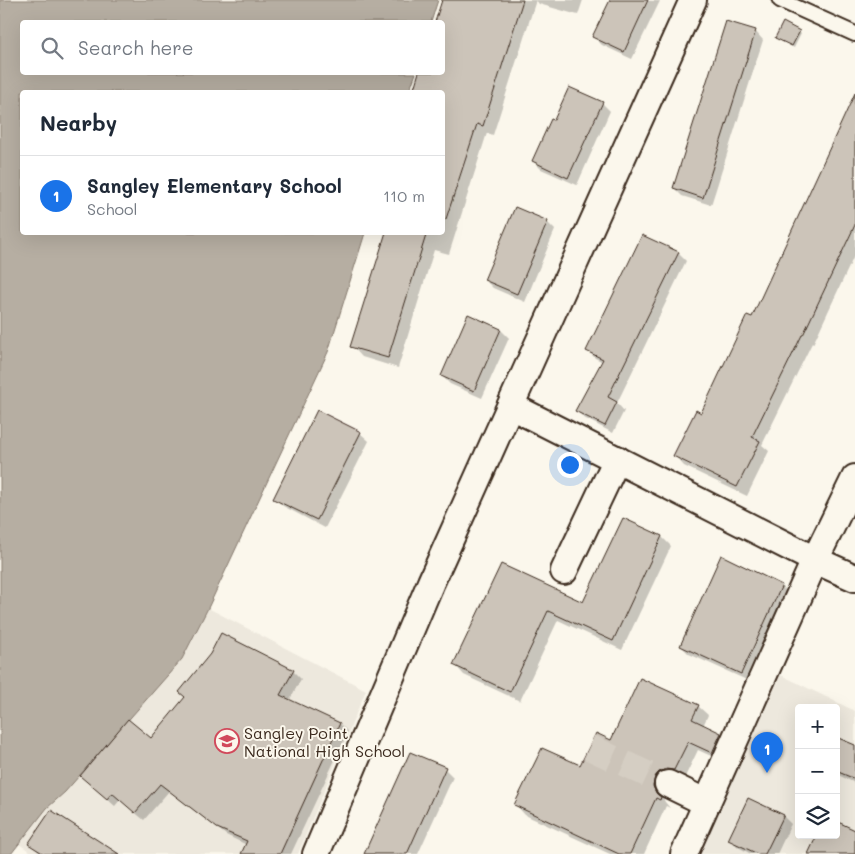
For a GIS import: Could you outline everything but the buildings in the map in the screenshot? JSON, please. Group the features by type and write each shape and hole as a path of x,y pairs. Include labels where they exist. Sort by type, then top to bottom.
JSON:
{"street":[{"path":"316,854 431,582 693,0"},
{"path":"511,406 815,560 855,578"},
{"path":"564,571 617,459"},
{"path":"684,854 815,560 855,478"},
{"path":"668,784 708,803"}],"lane":[{"path":"780,0 855,34"}],"shaded area":[{"path":"0,0 438,0 432,20 20,20 20,75 415,75 410,90 20,90 20,235 364,235 328,352 208,608 182,659 65,792 47,808 11,854 0,854"},
{"name":"Sangley Point National High School","path":"208,608 366,690 298,854 34,854 19,844 47,808 65,792 182,659"},
{"path":"781,675 855,711 855,854 698,854"}],"tunnel":[{"path":"589,747 668,784"}],"place":[{"name":"Sangley Point National High School","path":"227,741"},
{"name":"Sangley Elementary School","path":"767,773"}]}
